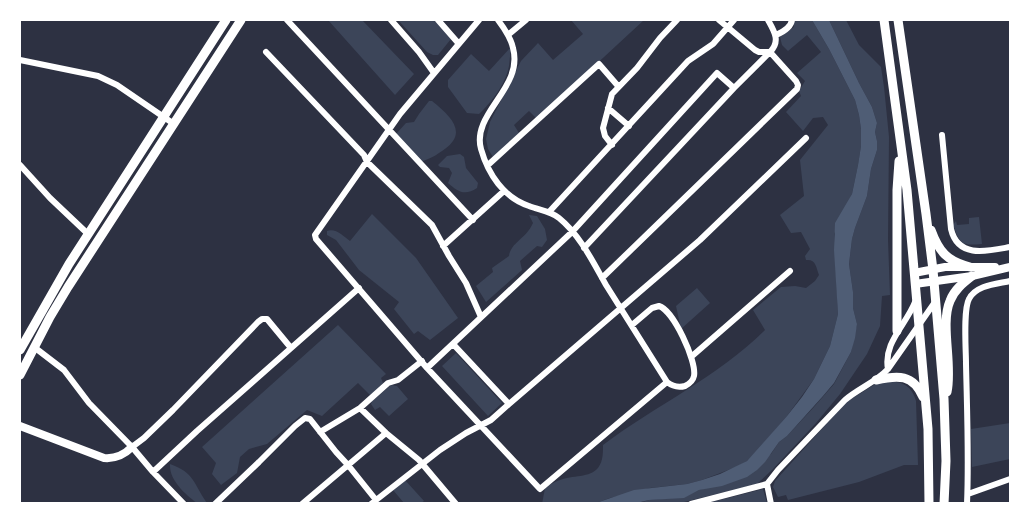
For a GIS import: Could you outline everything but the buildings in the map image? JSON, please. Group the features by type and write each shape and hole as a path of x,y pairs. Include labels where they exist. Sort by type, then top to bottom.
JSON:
{"main road":[{"path":"20,350 58,282 226,20"},
{"path":"20,375 68,287 241,20"},
{"path":"884,20 907,190 928,429 929,504"},
{"path":"898,20 933,270 944,399 946,461 944,504"},
{"path":"897,331 897,190 900,143"},
{"path":"926,214 940,250 954,262 971,271 954,294 948,307 946,322 949,380 944,399"},
{"path":"876,380 891,377 909,379 915,383 926,404"}],"street":[{"path":"287,20 473,220"},
{"path":"391,20 434,73"},
{"path":"438,20 459,44"},
{"path":"479,20 400,114 315,234 316,239 427,368 540,489 667,382"},
{"path":"498,20 512,44 513,71 507,86 486,118 480,135 480,145 488,165 504,191 513,199 559,217 572,232 667,382 678,387 692,381 694,370 691,357 678,327 665,308 662,306 652,308 632,325"},
{"path":"508,35 526,20"},
{"path":"612,145 603,133 612,94 678,20"},
{"path":"602,278 791,95 798,85 770,52 755,50 718,20"},
{"path":"549,212 688,61 713,44 734,20"},
{"path":"584,248 776,45 776,35 768,20"},
{"path":"776,35 791,25 792,20"},
{"path":"266,52 364,155 367,162 432,225 466,283 481,317"},
{"path":"20,60 98,76 117,85 174,124"},
{"path":"488,165 599,64 618,86"},
{"path":"427,368 572,232 717,73 734,88"},
{"path":"608,108 629,126"},
{"path":"942,135 951,229 954,239 965,248 979,252 1011,247"},
{"path":"214,504 305,418 310,419 348,465 374,502 457,438 496,417 700,240 806,138"},
{"path":"20,165 88,234"},
{"path":"443,246 504,191"},
{"path":"914,273 945,267 971,271"},
{"path":"915,284 971,271 1008,267"},
{"path":"691,357 790,271"},
{"path":"967,504 968,301 982,288 1011,281"},
{"path":"153,472 196,431 359,288"},
{"path":"888,369 887,356 897,331 917,298"},
{"path":"691,504 767,484 841,403 857,390 876,380 888,369 935,302"},
{"path":"20,426 107,459 122,454 136,445 262,319 267,319 291,348"},
{"path":"453,344 509,404"},
{"path":"34,348 64,370 93,407 184,504"},
{"path":"320,432 360,408 388,383 398,380 422,361"},
{"path":"360,408 422,464 456,504"},
{"path":"302,504 386,433"},
{"path":"968,494 1011,479"},
{"path":"767,484 771,504"}],"shaded area":[{"path":"328,20 362,20 414,74 395,95"},
{"path":"434,20 451,39 438,55 433,55 427,52 399,21"},
{"path":"571,20 644,20 537,119 529,111 514,125 519,133 493,157 486,139 490,122 521,61 538,43 553,60 583,34"},
{"path":"794,20 812,20 855,100 861,129 861,146 852,194 834,234 838,314 830,346 814,379 757,451 747,461 736,467 687,484 650,488 596,503 542,504 545,488 567,478 593,472 600,465 603,445 747,347 765,330 753,310 781,287 806,288 819,275 814,262 806,260 805,256 810,249 801,232 791,233 780,215 804,196 800,160 828,125 823,117 813,118 803,131 786,112 801,96 799,91 805,81 797,73 821,52 807,35 788,51 782,45 780,37 794,27"},
{"path":"812,20 829,20 872,107 877,123 875,132 877,150 871,169 867,196 852,239 849,264 853,308 857,324 851,352 834,383 779,442 765,462 747,477 722,486 699,490 684,498 636,503 596,503 634,490 702,480 747,461 802,397 814,379 830,346 838,314 834,250 835,223 852,194 861,146 861,129 855,100"},
{"path":"829,20 846,20 859,45 881,67 889,137 890,295 882,296 880,326 867,354 840,394 816,423 757,484 680,503 636,504 649,500 684,497 709,487 771,454 779,442 834,384 851,352 857,324 853,308 849,264 852,239 867,196 871,169 877,150 875,132 877,123 872,107"},
{"path":"511,47 509,66 498,92 479,114 467,113 448,87 448,80 471,54 489,71"},
{"path":"429,101 432,101 452,120 456,133 454,140 448,146 435,156 421,162 396,134 406,123 414,122"},
{"path":"460,154 464,157 466,168 478,183 477,188 469,192 458,191 448,183 452,173 449,168 438,165 447,156"},
{"path":"372,214 416,258 458,318 430,340 418,331 414,334 394,309 399,302 359,270 336,240 327,235 327,231 333,231 350,241"},
{"path":"529,215 537,216 545,229 547,240 542,247 537,246 520,261 522,270 486,302 476,286 493,272 492,268 509,256 513,247 527,233 533,223"},
{"path":"979,217 982,244 966,244 960,240 953,225 956,221 957,225 969,224 969,218"},
{"path":"697,288 710,303 681,329 676,306"},
{"path":"338,325 386,374 381,378 383,383 371,396 358,383 322,416 307,410 267,444 249,449 240,457 237,473 221,485 212,474 216,463 202,447"},
{"path":"456,353 502,403 488,416 442,366"},
{"path":"899,382 906,386 916,401 918,465 904,465 859,482 788,500 786,495 778,497 773,487 775,481 845,403 877,383"},
{"path":"391,385 397,386 408,399 389,416 380,407 375,410 371,404"},
{"path":"1010,423 1010,459 972,467 971,429"},
{"path":"170,464 178,467 193,479 207,503 197,503 183,491 172,476"},
{"path":"405,480 424,501 404,503 393,490"},
{"path":"763,489 767,503 704,504"}]}
